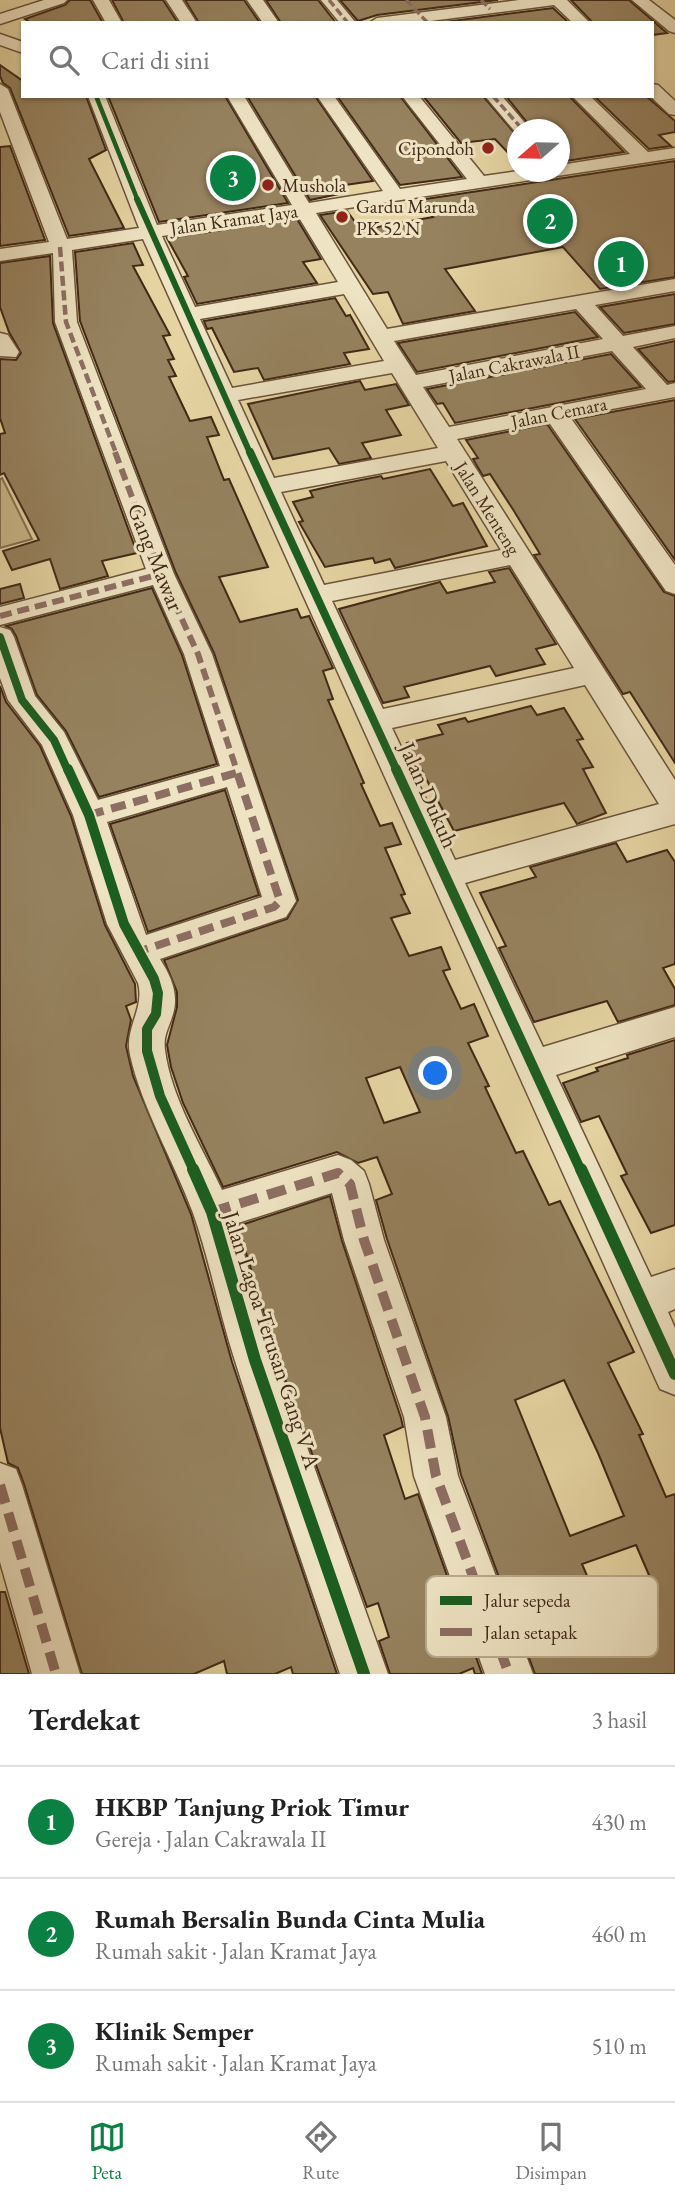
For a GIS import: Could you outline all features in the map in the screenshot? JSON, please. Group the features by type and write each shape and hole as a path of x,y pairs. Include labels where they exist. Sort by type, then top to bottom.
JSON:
{"street":[{"path":"0,19 59,0"},
{"path":"101,0 113,21"},
{"path":"174,0 188,21"},
{"path":"255,0 270,21"},
{"path":"329,0 346,21"},
{"path":"406,0 425,20 485,4 556,0 580,21"},
{"path":"640,0 675,28"},
{"path":"485,4 502,21"},
{"path":"0,39 21,47"},
{"name":"Gang Mawar","path":"0,89 60,247 66,322 161,574 198,654 236,773 269,864 278,905 137,953"},
{"path":"654,91 675,110"},
{"name":"Jalan Dukuh","path":"97,98 150,232 224,396 534,1066 658,1295 675,1374"},
{"name":"Jalan Menteng","path":"236,98 404,374 592,674 672,796"},
{"path":"326,98 396,196"},
{"path":"412,98 481,184"},
{"path":"495,98 513,119"},
{"path":"582,98 645,158"},
{"name":"Jalan Kramat Jaya","path":"570,169 675,153"},
{"name":"Jalan Kramat Jaya","path":"0,255 507,180"},
{"path":"381,337 675,285"},
{"path":"188,315 352,286"},
{"name":"Jalan Cakrawala II","path":"580,301 664,392 675,418"},
{"name":"Jalan Cakrawala II","path":"224,396 617,344 675,332"},
{"name":"Jalan Cemara","path":"268,487 448,444 553,413 664,392"},
{"path":"553,413 562,422 675,585"},
{"path":"317,595 517,555"},
{"path":"1,625 161,574"},
{"name":"Jalan Lagoa Terusan Gang V A","path":"1,625 22,700 54,740 89,815 124,924 137,953 154,979 158,993 156,1014 147,1029 146,1051 160,1096 212,1212 255,1360 364,1674"},
{"path":"375,721 592,674"},
{"path":"89,815 236,773"},
{"path":"445,876 672,796"},
{"path":"534,1066 675,1022"},
{"path":"212,1212 338,1173 351,1184 364,1240 425,1417 436,1476 473,1576"},
{"path":"0,1485 56,1674"},
{"path":"503,1657 509,1674"}],"shaded area":[{"path":"2,478 32,539 0,548 0,479"}],"building":[{"path":"70,0 90,0 102,21 25,19 65,5"},
{"path":"112,0 163,0 177,21 123,21"},
{"path":"185,0 244,0 259,21 198,21"},
{"path":"266,0 318,0 334,21 280,21"},
{"path":"340,0 498,0 377,15 358,21"},
{"path":"571,0 629,0 653,21 591,21"},
{"path":"553,8 567,21 452,21"},
{"path":"654,22 667,33 654,35"},
{"path":"0,65 21,80 21,98 87,98 106,150 89,159 124,228 69,236 10,88 3,83"},
{"path":"109,98 226,98 288,203 159,222"},
{"path":"248,98 316,98 373,181 338,186 343,193 310,200"},
{"path":"338,98 402,98 462,177 400,185"},
{"path":"425,98 485,98 507,124 507,152 495,139 461,143"},
{"path":"508,98 571,98 624,152 570,160 570,119 524,119"},
{"path":"596,98 648,98 675,121 675,132 659,135 671,146 649,149"},
{"path":"10,146 45,240 0,246 0,147"},
{"path":"675,161 675,277 600,289 563,247 445,269 475,311 403,324 388,292 373,294 320,215 347,211 361,230 433,217 419,200 537,182 570,182 570,177"},
{"path":"297,219 321,259 303,262 317,283 197,304 184,277 188,276 167,238"},
{"path":"133,243 143,265 133,266 170,335 163,336 174,359 168,360 176,376 169,377 190,421 211,417 219,435 207,437 224,480 229,479 268,567 219,577 240,622 297,609 301,618 309,616 333,668 323,671 333,699 328,700 364,783 361,784 380,826 392,823 401,844 385,848 405,894 401,895 410,913 391,918 409,956 441,947 450,969 443,971 461,1009 474,1004 488,1036 468,1043 489,1086 485,1087 516,1153 523,1151 549,1205 560,1201 634,1352 608,1363 643,1434 639,1435 666,1497 675,1494 675,1674 535,1674 529,1657 658,1657 658,1576 649,1576 636,1545 582,1564 587,1576 499,1576 461,1475 448,1416 387,1239 376,1200 392,1194 377,1157 358,1163 337,1152 223,1187 183,1103 167,1045 177,1007 177,992 164,960 287,919 298,900 214,653 176,573 80,321 75,252","holes":["400,1067 420,1112 384,1123 366,1078","564,1380 624,1516 570,1536 515,1400"]},
{"path":"50,256 53,323 137,553 102,561 108,576 60,589 50,559 12,570 3,551 39,540 4,473 0,475 0,434 5,433 0,418 0,359 16,360 21,353 9,332 0,307 0,263"},
{"path":"675,294 675,324 624,333 600,307"},
{"path":"335,298 346,316 350,315 369,349 344,353 350,364 264,380 258,368 234,372 212,328 207,329 204,321"},
{"path":"575,312 598,337 417,372 398,343"},
{"path":"675,341 675,381 668,382 638,349"},
{"path":"611,354 641,387 455,423 443,403 437,404 427,389"},
{"path":"360,381 365,390 396,384 409,405 386,410 401,435 362,443 371,458 339,464 329,448 273,459 248,404"},
{"path":"675,400 675,560 575,419"},
{"path":"547,424 664,592 675,596 675,763 630,692 623,694 534,555 540,554 514,511 490,474 483,476 473,459 478,458 466,440"},
{"path":"430,469 453,506 463,503 487,546 395,568 390,559 375,563 373,558 325,567 299,522 303,521 293,502 313,497 310,491"},
{"path":"509,568 556,644 536,649 545,664 496,676 490,666 404,687 409,697 383,703 339,609 440,582 447,593 495,582 489,572"},
{"path":"20,584 24,598 0,604 0,589"},
{"path":"152,588 182,655 217,764 99,797 66,731 37,695 16,636 12,629 6,626"},
{"path":"0,686 6,702 40,746 71,816 105,925 135,984 136,1002 126,1006 131,1020 126,1046 133,1076 191,1214 232,1362 337,1674 293,1674 291,1667 275,1674 227,1674 224,1661 194,1674 82,1674 24,1484 18,1468 8,1463 0,1428"},
{"path":"531,706 537,715 564,708 583,739 577,740 593,767 583,769 606,813 577,824 564,803 454,831 407,743 443,734 438,725 465,718 468,722"},
{"path":"225,790 259,895 148,932 110,824"},
{"path":"616,843 627,862 667,850 675,862 675,964 663,968 675,989 675,1005 618,1022 607,1001 534,1022 499,948 506,946 480,893 536,877 530,867"},
{"path":"675,1040 675,1225 651,1233 621,1176 627,1174 599,1116 581,1122 563,1083 598,1071 596,1068 628,1058 627,1055"},
{"path":"330,1196 342,1241 401,1418 403,1427 384,1435 405,1499 418,1494 447,1576 426,1576 426,1657 476,1657 482,1674 475,1674 473,1668 459,1674 390,1674 379,1641 389,1637 378,1603 367,1607 278,1359 238,1226"},
{"path":"0,1592 5,1592 29,1674 0,1674"}],"marked path":[{"path":"329,0 346,21"},
{"path":"406,0 426,21"},
{"path":"481,0 490,9"},
{"path":"495,98 513,119"},
{"path":"60,247 66,322 161,574 198,654 280,901 274,907 137,952 135,949"},
{"path":"0,616 161,574"},
{"path":"89,815 236,773"},
{"path":"212,1212 338,1173 350,1184 364,1240 425,1417 436,1476 473,1576"},
{"path":"0,1485 56,1674"},
{"path":"503,1657 509,1674"}],"cycle path":[{"path":"97,98 150,232 224,396 675,1374"},
{"path":"0,637 22,700 54,740 89,815 124,924 154,979 158,993 156,1014 147,1029 147,1051 160,1096 212,1212 255,1360 364,1674"}],"place":[{"name":"Cipondoh","path":"488,148"},
{"name":"Klinik Semper","path":"233,178"},
{"name":"Mushola","path":"268,185"},
{"name":"Gardu Marunda PK 52 N","path":"342,217"},
{"name":"Rumah Bersalin Bunda Cinta Mulia","path":"550,221"},
{"name":"HKBP Tanjung Priok Timur","path":"621,264"}]}
